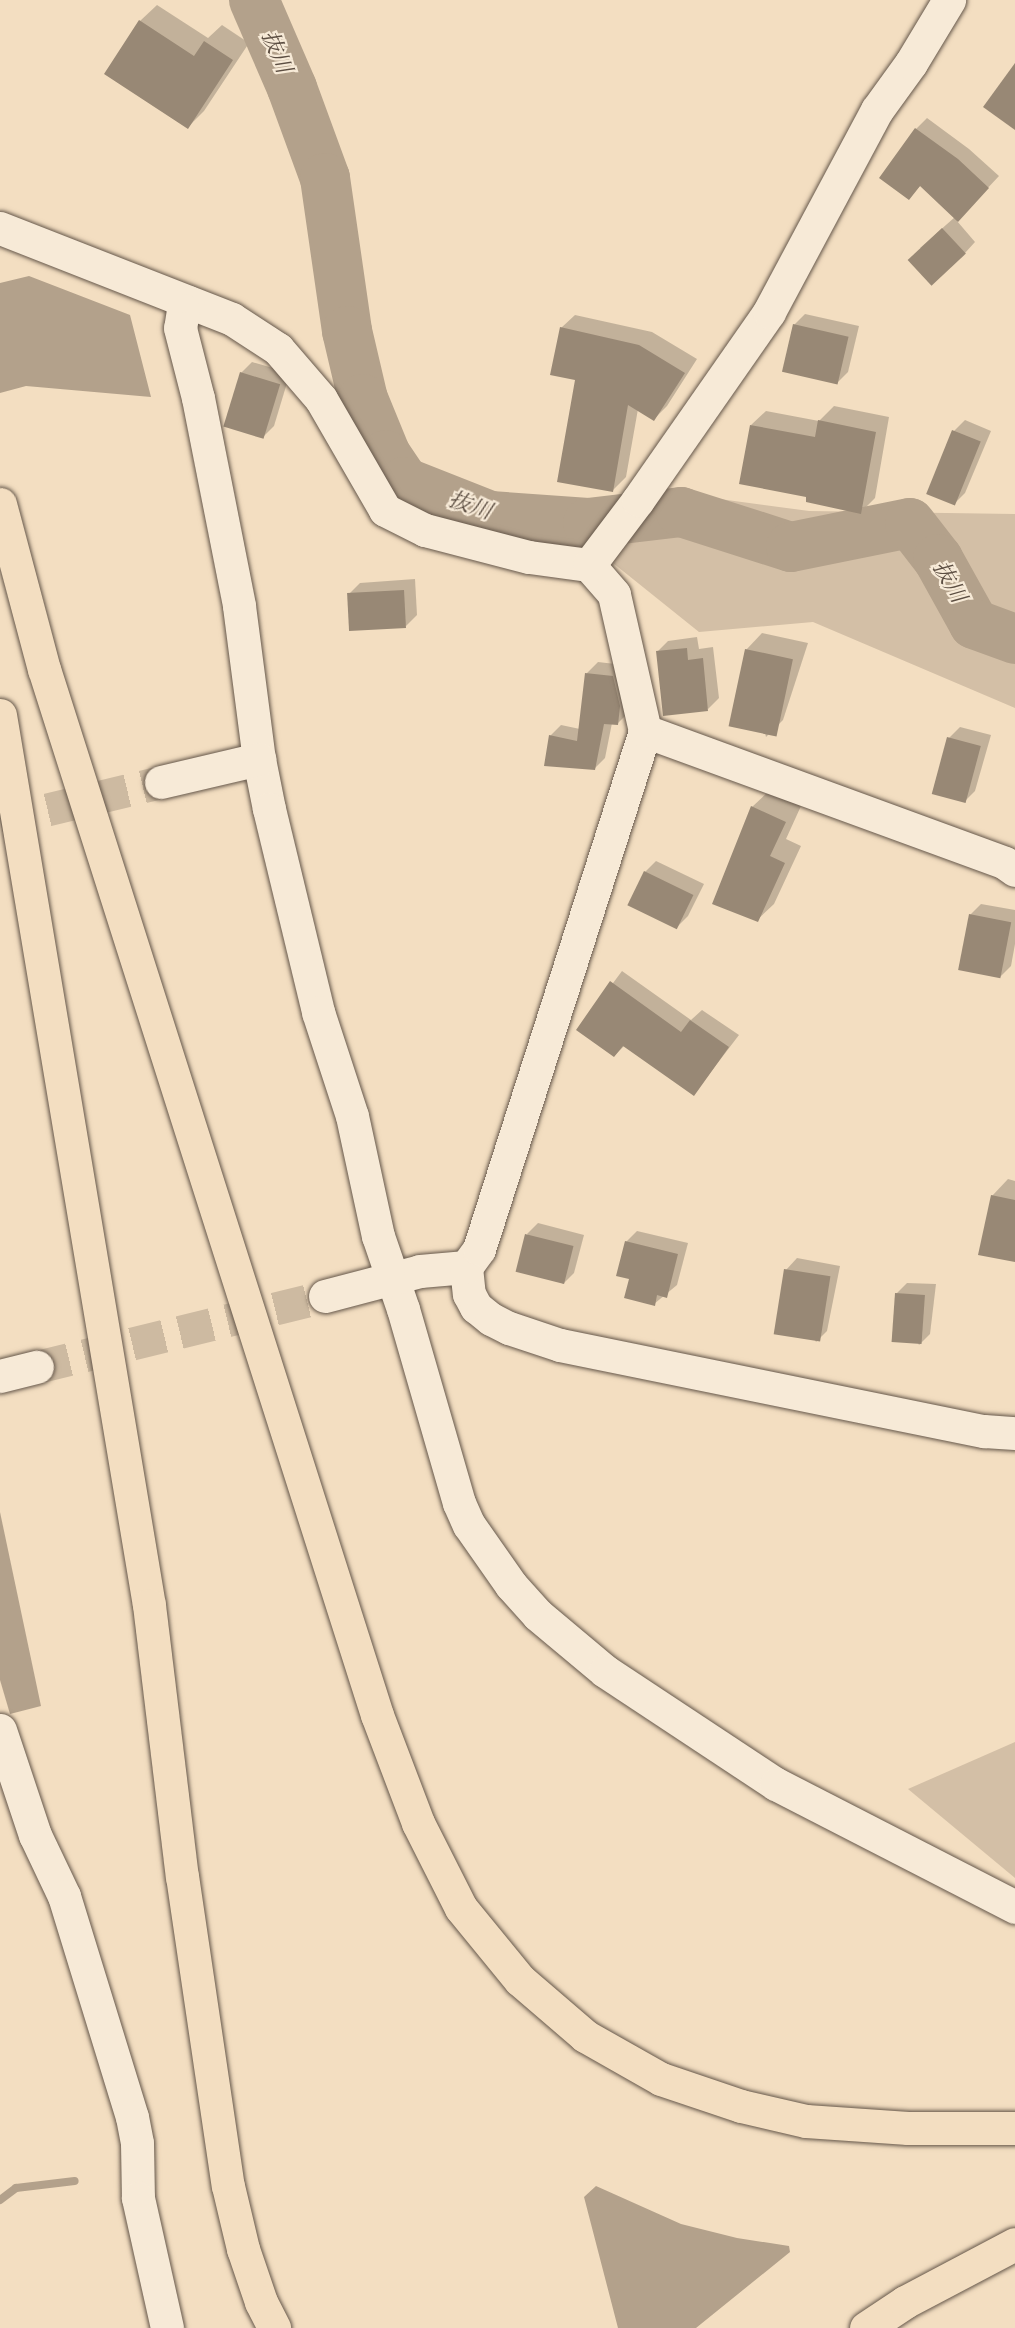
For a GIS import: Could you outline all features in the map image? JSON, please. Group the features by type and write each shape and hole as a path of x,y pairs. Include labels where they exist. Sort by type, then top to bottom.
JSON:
{"highway":[{"path":"0,504 44,669 377,1715 418,1823 461,1908 520,1980 585,2036 661,2079 741,2106 806,2121 908,2128 1015,2128"},
{"path":"0,715 149,1605 182,1876 228,2186 243,2249 261,2302 274,2328"},
{"path":"866,2328 905,2302 1015,2244"}],"street":[{"path":"598,554 769,312 877,110 911,63 949,0"},
{"path":"0,228 232,319 278,349 321,399 385,510 425,530 530,557 598,554"},
{"path":"188,302 180,320 181,339 198,398 241,616 259,759 312,991 352,1116 372,1213 459,1503 484,1548 511,1585 538,1615 605,1671 745,1766 920,1860 1015,1907"},
{"path":"325,1296 420,1271 456,1270 466,1267 479,1249 645,731 614,594 598,554"},
{"path":"645,731 1005,863 1015,870"},
{"path":"161,782 259,759"},
{"path":"466,1267 469,1294 476,1307 491,1319 508,1328 560,1345 962,1426 1015,1433"},
{"path":"0,1376 37,1367"},
{"path":"0,1730 35,1834 64,1896 132,2117 137,2143 138,2198 167,2328"}],"shaded area":[{"path":"29,276 130,315 151,397 26,386 0,393 0,283"},
{"path":"675,493 809,511 1015,514 1015,708 813,622 699,632 608,559"},
{"path":"0,1512 41,1706 10,1714 0,1680"},
{"path":"1015,1742 1015,1878 908,1789"},
{"path":"596,2186 681,2224 737,2238 789,2246 790,2252 696,2328 618,2328 584,2197"}],"building":[{"path":"139,20 194,56 204,41 233,60 188,129 104,74"},
{"path":"1015,63 1015,130 983,107"},
{"path":"915,128 958,159 989,188 958,222 920,186 909,200 879,178"},
{"path":"942,228 966,254 931,286 908,260"},
{"path":"793,324 849,337 838,385 782,372"},
{"path":"560,327 639,345 685,373 654,421 628,405 613,492 557,482 575,380 550,375"},
{"path":"240,372 280,384 263,439 223,427"},
{"path":"818,420 876,432 861,514 806,502 806,497 739,484 750,425 815,437"},
{"path":"952,430 981,442 955,506 926,494"},
{"path":"404,590 406,628 349,631 347,593"},
{"path":"687,648 688,660 703,658 708,711 663,716 656,651"},
{"path":"745,649 793,659 777,736 729,726"},
{"path":"585,673 613,676 620,706 618,725 604,724 595,770 544,766 549,735 577,741"},
{"path":"947,737 981,746 966,803 932,794"},
{"path":"751,806 786,822 770,856 785,863 758,922 712,904"},
{"path":"644,871 693,895 677,929 627,905"},
{"path":"969,914 1011,922 1000,978 958,970"},
{"path":"610,981 681,1032 690,1020 729,1047 694,1096 623,1046 614,1057 576,1030"},
{"path":"991,1195 1015,1200 1015,1262 978,1255"},
{"path":"525,1234 574,1246 564,1284 516,1272"},
{"path":"625,1241 678,1254 667,1298 657,1295 655,1306 624,1298 629,1279 616,1276"},
{"path":"784,1269 830,1276 820,1342 774,1334"},
{"path":"895,1293 925,1295 922,1344 892,1342"}],"waterway":[{"name":"抜川","path":"254,0 292,88 325,178 347,331 363,399 386,455 404,482 490,516 588,523 681,512 791,547 910,523 938,559 974,624 1015,639"},
{"path":"0,2200 16,2188 75,2181"}],"tunnel":[{"path":"0,821 161,782"},
{"path":"37,1367 325,1296"}]}
